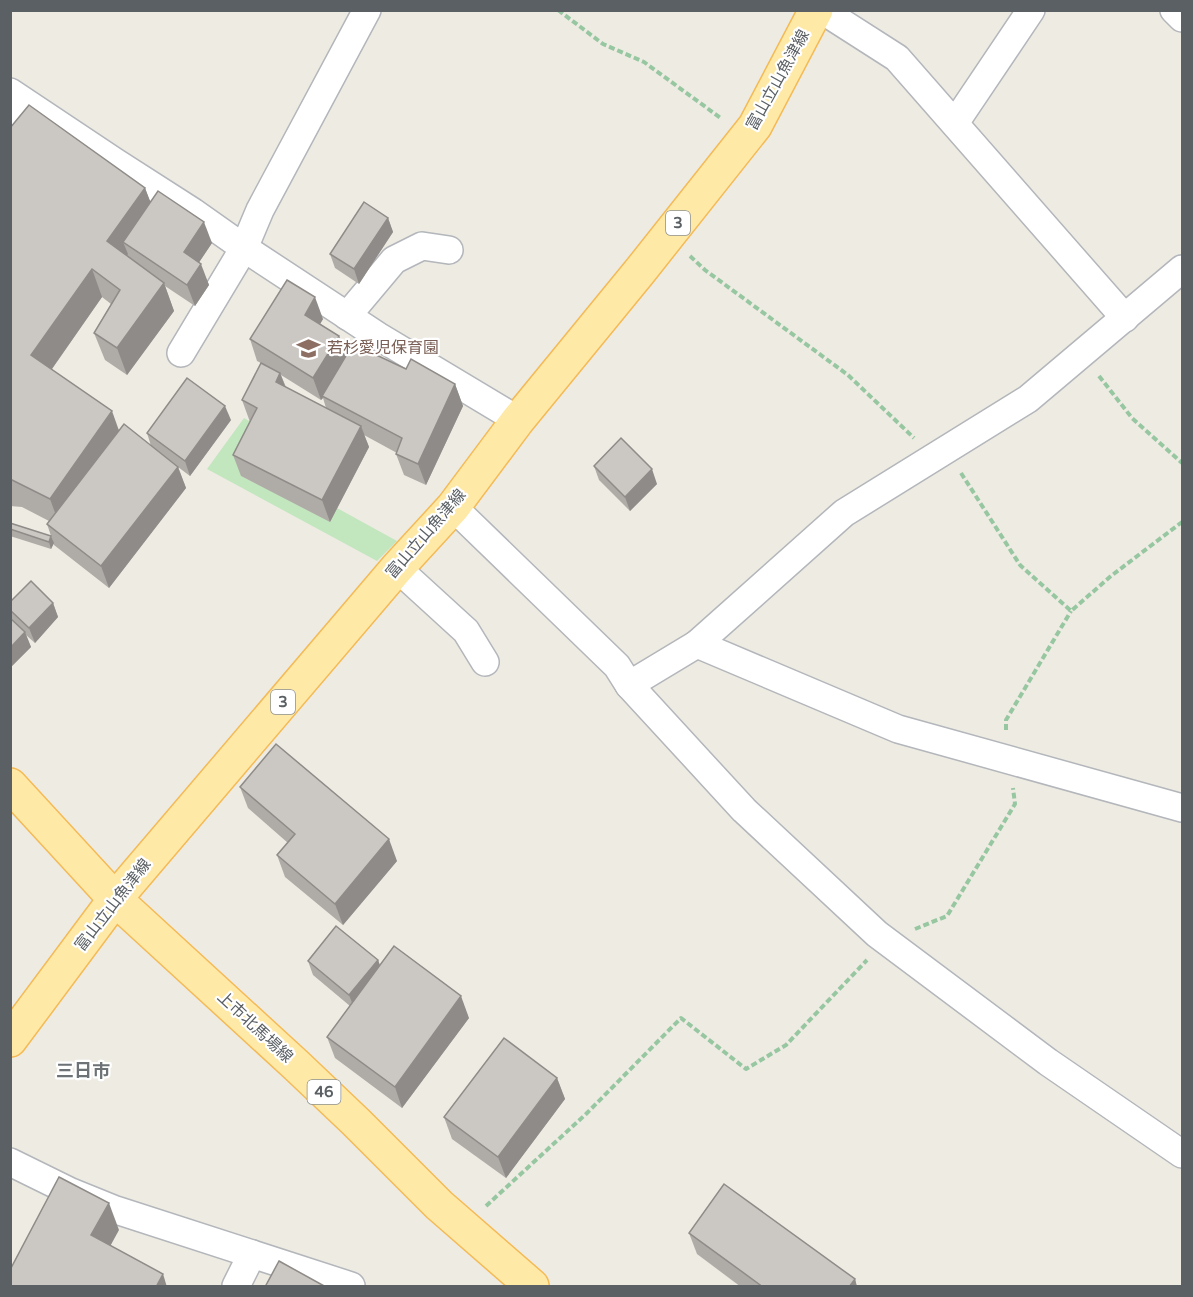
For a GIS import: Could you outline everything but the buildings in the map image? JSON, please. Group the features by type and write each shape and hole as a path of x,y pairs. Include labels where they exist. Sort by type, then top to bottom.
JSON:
{"main road":[{"name":"富山立山魚津線","path":"10,1040 115,899 397,568 453,507 518,420 756,126 816,10"},
{"name":"上市北馬場線","path":"10,785 115,899 356,1122 439,1205 532,1287"}],"street":[{"path":"181,353 244,248 260,210 367,10"},
{"path":"822,10 897,58 1125,318"},
{"path":"955,123 1031,10"},
{"path":"1174,10 1182,18"},
{"path":"16,107 193,212 378,336 518,420"},
{"path":"347,316 394,260 422,246 449,250"},
{"path":"629,685 697,644 844,513 1028,399 1182,269"},
{"path":"453,507 617,666 629,685 744,810 886,940 1048,1062 1182,1155"},
{"path":"397,568 466,631 484,662"},
{"path":"697,644 898,729 1180,801"},
{"path":"10,1162 71,1192 113,1209 351,1287"},
{"path":"236,1287 252,1254"}],"path":[{"path":"558,10 603,44 644,62 747,137"},
{"path":"667,237 705,270 848,375 940,454 1020,565 1071,611"},
{"path":"1082,354 1132,418 1182,463"},
{"path":"464,1227 586,1114 681,1018 746,1069 786,1046 886,940 947,916 1015,804 1006,720 1071,611 1111,576 1182,522"}],"green space":[{"path":"244,418 265,430 241,476 330,521 337,508 397,541 377,561 207,469"}],"place":[{"name":"若杉愛児保育園","path":"309,348"}],"district":[{"name":"三日市","path":"83,1071"}]}
